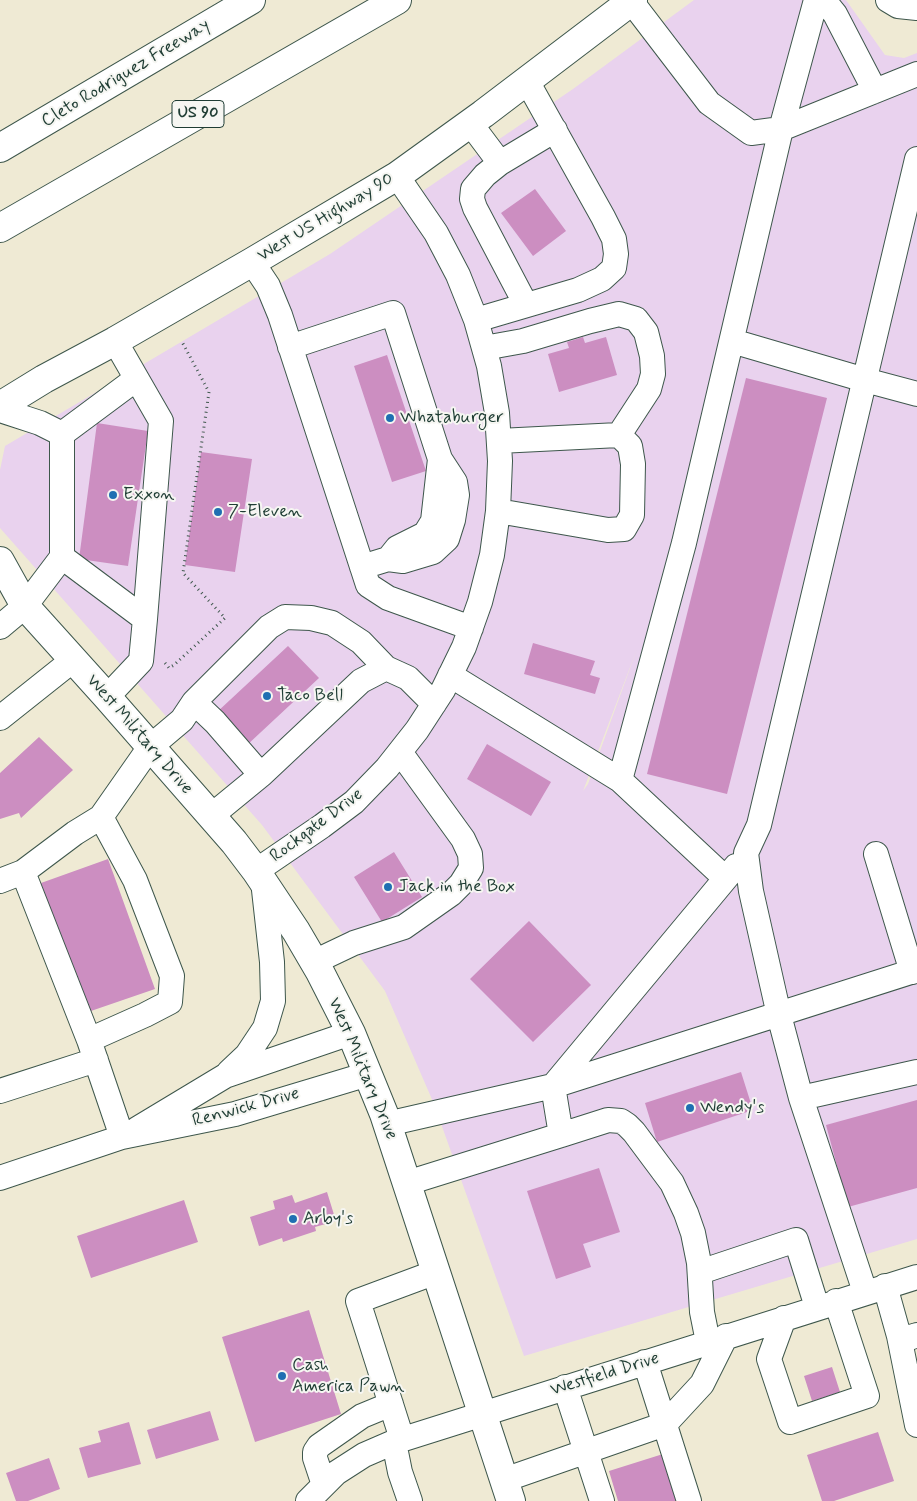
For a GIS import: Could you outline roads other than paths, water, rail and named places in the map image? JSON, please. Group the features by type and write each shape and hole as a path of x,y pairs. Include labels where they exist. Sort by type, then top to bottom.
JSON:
{"main road":[{"name":"Cleto Rodriguez Freeway","path":"0,148 251,0"},
{"name":"US 90","path":"0,228 397,0"},
{"name":"West US Highway 90","path":"0,408 44,379 115,341 397,176 632,1"},
{"path":"0,392 44,379"},
{"name":"West Military Drive","path":"0,561 25,606 211,816 259,876 296,931 314,962 352,1033 387,1124 483,1413 507,1495"},
{"name":"West Military Drive","path":"0,593 25,606"}],"street":[{"path":"620,780 684,543 781,129 817,0 826,3 835,14 875,91"},
{"path":"888,0 898,6 917,8"},
{"path":"632,1 709,103 751,133 781,129 917,74"},
{"path":"476,320 578,290 602,279 614,268 616,254 614,239 604,217 527,81"},
{"path":"470,123 500,163"},
{"path":"526,305 475,208 472,199 473,189 500,163 555,130"},
{"path":"561,1135 553,1086 746,853 759,825 917,160"},
{"name":"Rockgate Drive","path":"259,876 354,802 388,768 417,730 434,704 464,647 480,602 492,556 498,511 500,461 495,401 489,366 476,320 458,275 436,233 397,176"},
{"path":"252,262 268,286 290,347 368,585 388,598 471,628"},
{"path":"290,347 393,313 440,459 455,482 457,496 453,520 447,539 433,552 403,561 388,559 362,567"},
{"path":"484,348 523,341 619,314 636,319 646,332 652,356 653,374 649,389 619,435"},
{"path":"107,697 141,661 161,421 115,341"},
{"path":"732,341 917,394"},
{"path":"62,434 136,380"},
{"path":"0,408 40,423 62,434"},
{"path":"0,627 25,606 62,557 62,434"},
{"path":"498,511 608,530 624,529 632,514 633,464 630,446 619,435 499,441"},
{"path":"62,557 145,619"},
{"path":"0,881 23,872 101,817 150,747 182,720 194,702 269,627 285,617 311,618 332,624 361,642 386,668 408,678 434,704"},
{"path":"0,718 73,660"},
{"path":"211,816 261,775 361,681 386,668"},
{"path":"450,675 620,780 725,878"},
{"path":"194,702 215,722 261,775"},
{"path":"314,962 354,942 404,927 451,894 461,884 471,868 470,854 463,839 400,752"},
{"path":"0,1091 93,1050 145,1015 170,1002 172,976 135,880 101,817"},
{"path":"746,853 752,891 779,1014 801,1098 875,1289 908,1335 917,1425"},
{"path":"387,1124 553,1086 915,971 876,854"},
{"path":"23,872 93,1050 122,1137"},
{"name":"Renwick Drive","path":"225,1076 247,1055 255,1044 265,1028 273,1001 272,962 259,876"},
{"name":"Renwick Drive","path":"122,1137 225,1076 352,1033"},
{"path":"801,1098 917,1072"},
{"name":"Renwick Drive","path":"0,1178 122,1137 235,1114 368,1074"},
{"path":"406,1183 608,1120 620,1121 634,1132 672,1183 693,1233 700,1272 702,1312 717,1339 702,1384 664,1424 586,1452 507,1495"},
{"path":"700,1272 796,1240 827,1304 867,1396 790,1422 769,1359 784,1318"},
{"path":"410,1501 400,1472 398,1440 391,1404 358,1301 436,1272"},
{"name":"Westfield Drive","path":"316,1493 336,1473 364,1455 398,1440 917,1277"},
{"path":"645,1362 690,1501"},
{"path":"566,1387 602,1501"},
{"path":"316,1493 315,1452 319,1446 362,1416 391,1404"}],"place":[{"name":"Whataburger","path":"390,418"},
{"name":"Exxon","path":"113,495"},
{"name":"7-Eleven","path":"218,512"},
{"name":"Taco Bell","path":"267,696"},
{"name":"Jack in the Box","path":"388,887"},
{"name":"Wendy's","path":"690,1108"},
{"name":"Arby's","path":"293,1219"},
{"name":"Cash America Pawn","path":"282,1376"}]}
